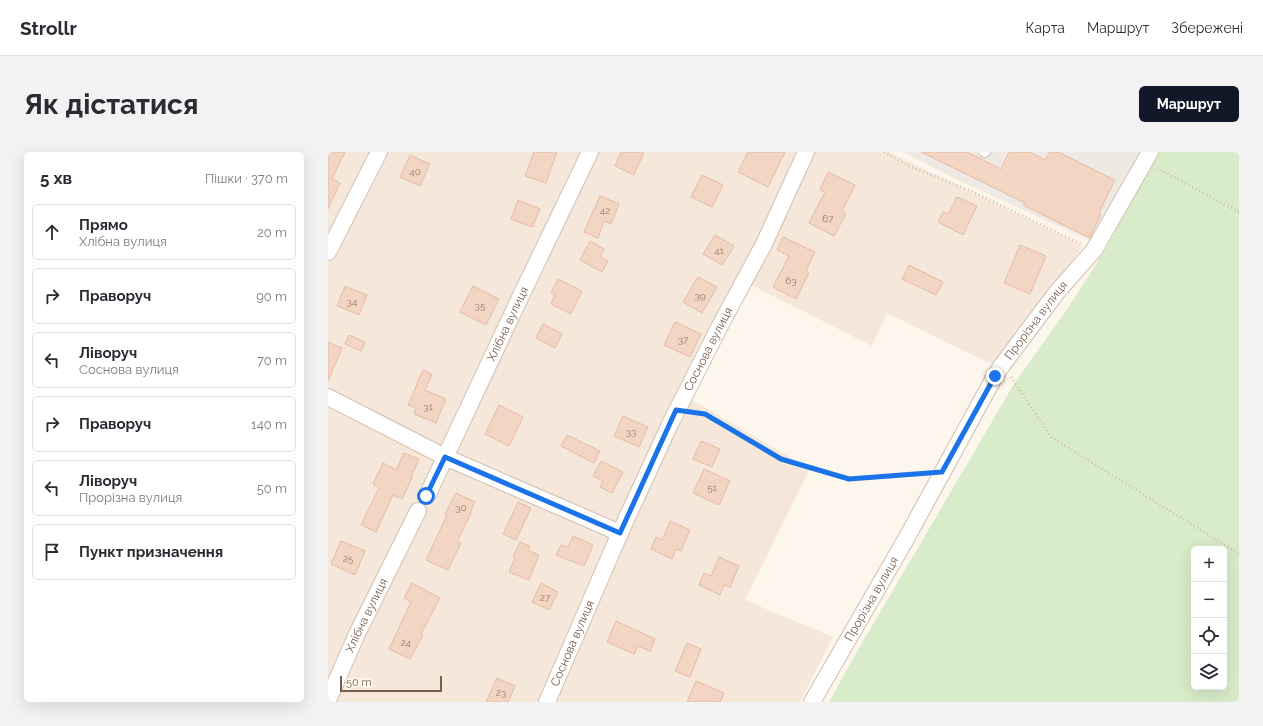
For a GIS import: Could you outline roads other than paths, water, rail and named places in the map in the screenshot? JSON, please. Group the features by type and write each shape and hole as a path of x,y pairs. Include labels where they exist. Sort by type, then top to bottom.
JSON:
{"street":[{"path":"328,252 379,152"},
{"name":"Хлібна вулиця","path":"426,496 590,152"},
{"name":"Соснова вулиця","path":"547,702 620,533 676,410 764,244 806,152"},
{"name":"Прорізна вулиця","path":"812,702 906,539 1003,364 1057,292 1094,250 1147,157"},
{"path":"328,397 445,457 620,533"},
{"name":"Хлібна вулиця","path":"328,700 356,636 418,510"}]}
